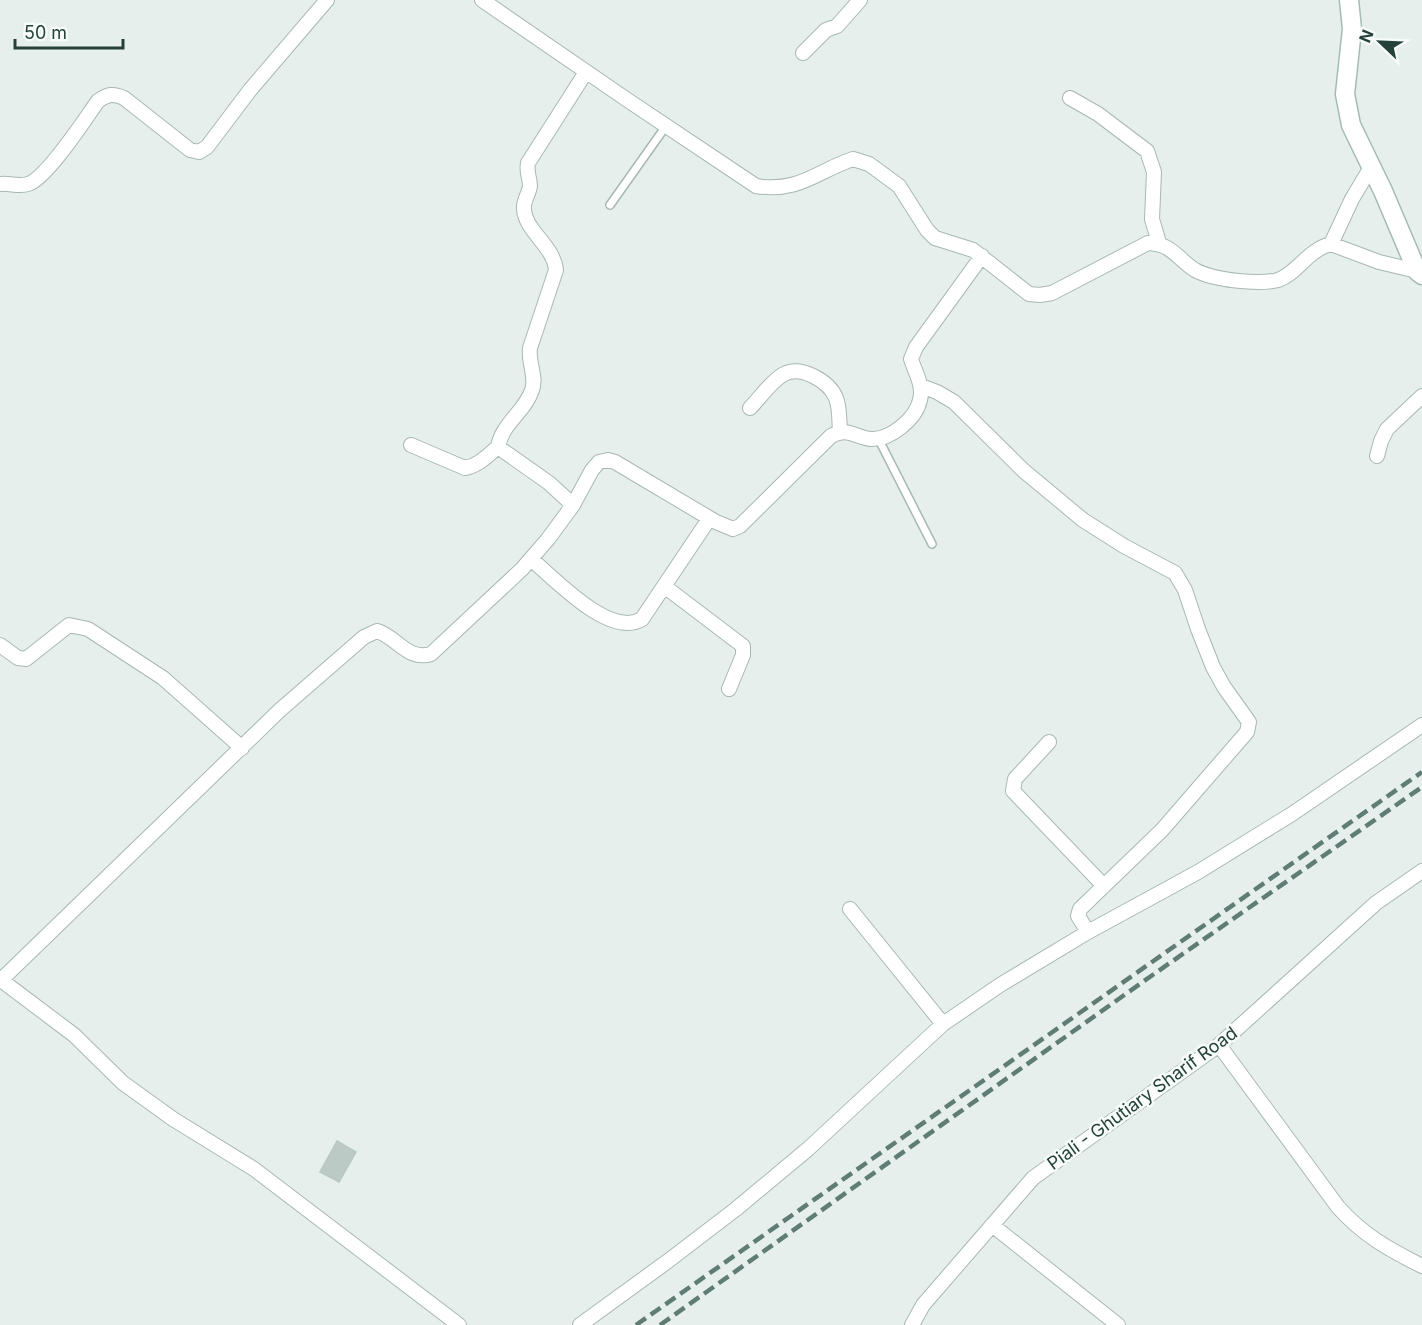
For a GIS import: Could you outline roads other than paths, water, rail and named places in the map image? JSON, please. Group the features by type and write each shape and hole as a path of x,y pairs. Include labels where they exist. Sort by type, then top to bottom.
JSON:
{"main road":[{"path":"1349,0 1352,29 1345,94 1351,125 1420,273"}],"street":[{"path":"0,184 21,186 31,183 44,173 98,101 107,95 116,94 124,98 190,150 199,152 207,147 250,90 327,0"},
{"path":"482,0 756,186 767,188 788,186 808,181 846,161 853,159 863,161 899,186 927,230 935,238 973,250 1029,294 1052,293 1149,243 1159,243 1168,247 1195,270 1211,277 1229,280 1279,280 1311,253 1322,246 1331,244 1369,259 1420,273"},
{"path":"803,54 823,33 837,26 860,0"},
{"path":"411,445 465,468 472,467 498,447 509,422 532,391 534,381 528,358 556,270 555,261 526,218 524,203 530,185 526,171 528,164 586,72"},
{"path":"1070,98 1098,114 1147,151 1154,172 1152,219 1159,243"},
{"path":"1331,244 1352,199 1371,167"},
{"path":"459,1325 254,1169 173,1119 123,1083 74,1035 0,981 280,710 364,637 376,631 408,652 423,656 431,654 490,601 531,559 573,505 592,470 599,462 608,460 615,462 709,519 733,529 741,526 831,436 840,431 866,438 889,435 913,413 920,400 921,386 911,359 912,354 982,256"},
{"path":"750,408 782,375 801,372 813,376 833,392 837,399 840,431"},
{"path":"921,386 954,402 1024,471 1083,520 1124,546 1175,573 1185,590 1213,667 1249,722 1247,732 1162,830 1078,913 1077,916 1088,932"},
{"path":"1377,456 1387,429 1422,396"},
{"path":"498,447 549,483 573,505"},
{"path":"531,559 582,604 608,618 637,622 642,619 709,519"},
{"path":"664,586 743,646 743,655 729,689"},
{"path":"0,645 18,658 26,659 69,625 88,629 163,678 242,748"},
{"path":"580,1325 736,1209 808,1149 943,1023 1000,985 1088,932 1198,872 1292,814 1422,725"},
{"path":"1049,742 1015,780 1013,791 1104,886"},
{"name":"Piali - Ghutiary Sharif Road","path":"912,1325 923,1305 1033,1178 1227,1038 1376,903 1422,871"},
{"path":"850,909 943,1023"},
{"path":"1227,1038 1338,1207 1355,1226 1372,1239 1422,1266"},
{"path":"992,1225 1118,1325"}],"lane":[{"path":"610,206 666,126"},
{"path":"878,438 932,544"}],"railway":[{"path":"636,1325 1422,772"},
{"path":"660,1325 1144,981 1422,787"}]}
